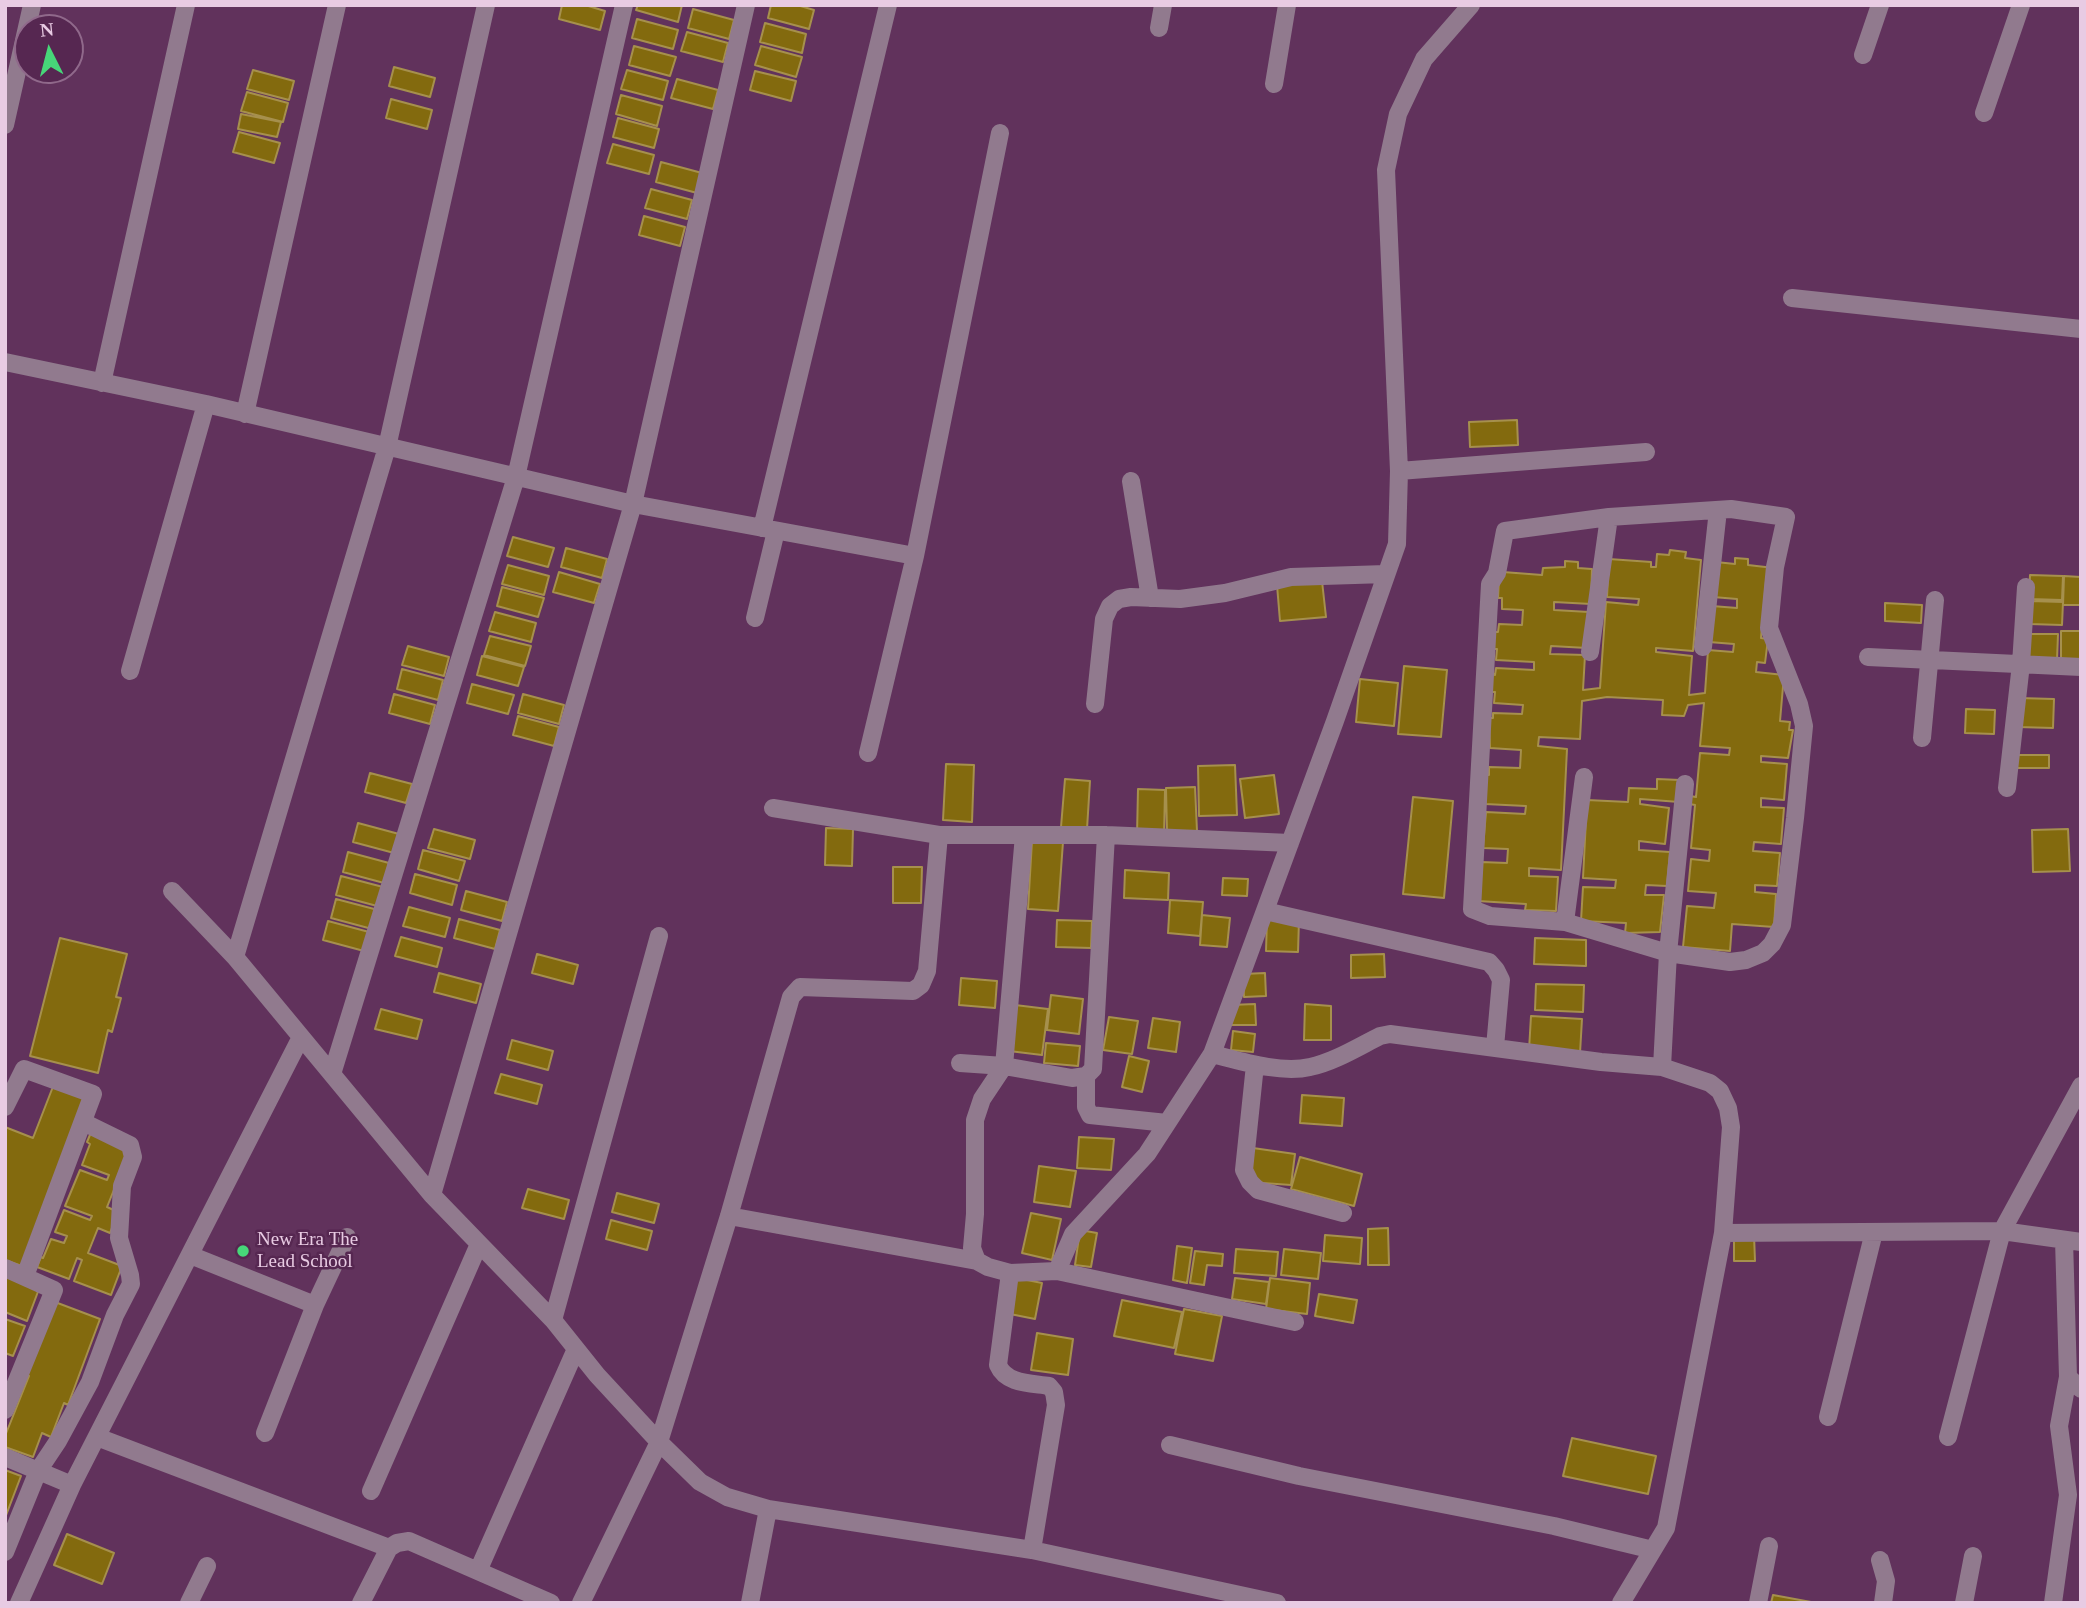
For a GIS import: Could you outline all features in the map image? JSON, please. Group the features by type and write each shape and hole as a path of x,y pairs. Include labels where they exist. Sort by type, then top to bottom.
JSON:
{"street":[{"path":"5,125 32,5"},
{"path":"102,383 187,5"},
{"path":"245,414 337,5"},
{"path":"235,957 387,447 486,5"},
{"path":"332,1074 516,477 624,5"},
{"path":"432,1195 633,504 746,5"},
{"path":"755,618 769,529 888,5"},
{"path":"1159,28 1163,5"},
{"path":"1273,84 1287,5"},
{"path":"1057,1271 1073,1234 1147,1154 1212,1054 1397,544 1399,471 1386,170 1398,114 1424,59 1471,5"},
{"path":"1863,55 1880,5"},
{"path":"1984,113 2021,5"},
{"path":"868,753 915,556 1000,132"},
{"path":"1792,298 2081,329"},
{"path":"5,362 206,404 633,504 915,556"},
{"path":"131,671 206,404"},
{"path":"1399,471 1646,452"},
{"path":"1131,481 1150,598"},
{"path":"1731,509 1786,517 1775,567 1769,628 1800,704 1804,726 1785,907 1782,925 1772,944 1763,953 1746,960 1730,962 1668,953 1565,922 1477,913 1471,907 1490,584 1497,573 1505,531 1609,517 1718,510 1731,509"},
{"path":"1703,647 1718,510"},
{"path":"1590,652 1609,517"},
{"path":"1095,704 1104,619 1110,606 1119,599 1180,599 1226,593 1291,577 1386,574"},
{"path":"2007,788 2021,664 2026,587"},
{"path":"1922,738 1935,600"},
{"path":"1868,657 2081,667"},
{"path":"1565,922 1584,777"},
{"path":"1662,1067 1668,953 1685,784"},
{"path":"773,808 939,835 1106,835 1290,842"},
{"path":"581,1603 659,1442 729,1216 791,997 800,987 914,991 921,985 927,971 939,835"},
{"path":"977,1261 972,1248 975,1214 975,1120 982,1099 1004,1066 1024,835"},
{"path":"960,1063 1004,1066 1072,1079 1086,1076 1093,1069 1096,1058 1106,835"},
{"path":"172,891 235,957 432,1195 552,1320 597,1375 659,1442 700,1482 727,1497 768,1509 1032,1550 1223,1597 1278,1603"},
{"path":"1265,911 1489,962 1501,980 1494,1046"},
{"path":"552,1320 659,936"},
{"path":"1212,1054 1255,1065 1307,1068 1390,1034 1601,1062 1662,1067 1710,1083 1720,1091 1728,1108 1731,1126 1723,1233 1666,1528 1621,1603"},
{"path":"19,1603 72,1485 301,1037"},
{"path":"1255,1065 1244,1170 1250,1182 1258,1190 1343,1213"},
{"path":"5,1107 23,1069 93,1094 25,1276"},
{"path":"1086,1076 1086,1107 1090,1115 1167,1123"},
{"path":"1948,1437 2002,1231 2080,1091"},
{"path":"5,1552 38,1471 58,1441 90,1382 115,1315 131,1284 120,1238 122,1186 133,1157 130,1145 83,1122"},
{"path":"729,1216 977,1261 1010,1273 1057,1271 1296,1322"},
{"path":"1723,1233 2002,1231 2072,1241 2074,1383 2059,1426 2068,1495 2053,1603"},
{"path":"1828,1417 1874,1232"},
{"path":"265,1433 315,1305 347,1237"},
{"path":"372,1492 479,1244"},
{"path":"190,1255 315,1305"},
{"path":"5,1268 54,1290 5,1410"},
{"path":"1010,1273 998,1364 1002,1373 1010,1379 1049,1386 1055,1392 1056,1405 1032,1550"},
{"path":"478,1571 576,1349"},
{"path":"96,1437 389,1548"},
{"path":"1170,1445 1299,1476 1554,1526 1653,1550"},
{"path":"5,1457 72,1485"},
{"path":"750,1603 768,1509"},
{"path":"361,1603 389,1548 409,1541 551,1603"},
{"path":"1758,1603 1769,1546"},
{"path":"1965,1603 1973,1556"},
{"path":"1880,1560 1886,1581 1883,1603"},
{"path":"190,1603 206,1566"}],"building":[{"path":"562,5 585,5 605,11 600,30 559,19"},
{"path":"638,5 682,5 678,22 636,10"},
{"path":"771,5 797,5 814,10 809,29 768,18"},
{"path":"693,9 734,20 729,39 688,28"},
{"path":"637,19 678,30 673,49 632,38"},
{"path":"765,23 806,34 802,53 760,42"},
{"path":"687,32 728,43 723,62 681,51"},
{"path":"634,46 676,57 670,76 629,65"},
{"path":"761,46 802,57 796,77 755,65"},
{"path":"394,67 435,78 430,97 389,86"},
{"path":"253,70 294,81 289,100 247,89"},
{"path":"627,70 668,81 663,100 621,89"},
{"path":"755,71 796,81 791,101 750,90"},
{"path":"677,79 718,90 713,109 671,98"},
{"path":"247,92 288,103 283,122 241,111"},
{"path":"621,95 662,106 657,126 616,114"},
{"path":"391,99 432,110 427,129 386,118"},
{"path":"241,114 281,122 277,137 238,129"},
{"path":"618,118 659,129 654,148 613,137"},
{"path":"239,132 280,143 274,163 233,152"},
{"path":"613,144 654,155 649,174 607,163"},
{"path":"661,162 702,173 697,193 656,182"},
{"path":"651,189 692,200 687,219 645,208"},
{"path":"644,216 685,227 680,246 639,235"},
{"path":"1517,420 1518,445 1470,447 1469,422"},
{"path":"513,537 554,548 548,567 507,556"},
{"path":"566,548 607,559 602,578 561,567"},
{"path":"1670,550 1686,552 1685,558 1701,560 1693,651 1656,648 1656,652 1692,656 1689,695 1705,693 1708,650 1733,652 1734,644 1709,642 1712,606 1737,608 1737,599 1713,597 1716,562 1735,564 1735,558 1748,559 1748,565 1774,568 1766,581 1761,638 1768,639 1765,663 1757,662 1756,672 1784,675 1780,721 1790,722 1789,730 1793,730 1788,758 1761,756 1761,762 1787,764 1784,800 1761,798 1761,807 1784,808 1781,844 1754,842 1753,851 1780,853 1777,886 1755,885 1755,892 1776,894 1774,927 1732,924 1730,951 1683,947 1687,906 1714,908 1716,893 1688,891 1691,859 1709,861 1710,850 1691,848 1695,805 1640,799 1640,804 1669,808 1665,844 1639,841 1639,850 1670,852 1667,886 1646,885 1645,895 1664,895 1660,932 1625,933 1626,923 1581,921 1583,887 1615,888 1616,880 1583,878 1587,800 1628,802 1629,788 1657,789 1657,779 1680,780 1679,794 1696,797 1700,753 1729,755 1730,748 1700,746 1704,703 1688,705 1684,716 1662,715 1663,700 1607,697 1582,701 1580,739 1539,737 1538,746 1567,749 1561,870 1529,868 1529,876 1558,877 1556,911 1525,910 1526,904 1478,901 1481,862 1507,863 1508,849 1483,848 1486,812 1525,814 1526,806 1485,804 1483,775 1489,775 1489,767 1520,768 1521,750 1490,748 1489,718 1493,718 1493,713 1522,714 1523,705 1494,703 1495,692 1490,692 1491,674 1495,675 1496,668 1534,670 1534,662 1496,660 1497,649 1492,649 1493,632 1498,632 1499,624 1522,625 1523,610 1502,609 1502,598 1498,598 1499,578 1503,572 1542,575 1543,568 1565,567 1565,561 1578,562 1578,568 1592,569 1591,604 1554,602 1554,610 1589,612 1587,648 1551,646 1550,654 1585,655 1583,690 1600,688 1606,602 1638,605 1639,599 1607,597 1609,559 1651,562 1651,567 1656,567 1657,554 1669,555"},
{"path":"508,565 549,576 544,595 502,584"},
{"path":"559,572 600,584 594,603 553,592"},
{"path":"2030,575 2063,576 2062,600 2029,599"},
{"path":"2064,576 2081,577 2081,605 2063,605"},
{"path":"1322,581 1326,617 1280,621 1277,585"},
{"path":"502,587 544,598 538,617 497,606"},
{"path":"2030,601 2063,602 2062,625 2029,624"},
{"path":"1885,603 1922,605 1921,623 1885,621"},
{"path":"495,612 536,623 531,642 489,631"},
{"path":"2061,631 2081,631 2081,660 2061,660"},
{"path":"2024,634 2058,634 2057,660 2023,659"},
{"path":"490,636 531,646 525,666 484,655"},
{"path":"408,646 449,657 444,676 402,665"},
{"path":"482,656 524,667 518,686 477,675"},
{"path":"1404,666 1447,670 1441,737 1398,734"},
{"path":"402,669 443,680 438,700 397,689"},
{"path":"1360,679 1398,683 1394,726 1356,722"},
{"path":"472,684 514,695 508,714 467,703"},
{"path":"394,694 435,705 430,724 389,713"},
{"path":"523,694 564,705 559,724 518,713"},
{"path":"2019,698 2054,699 2053,728 2018,727"},
{"path":"1966,709 1995,710 1994,734 1965,733"},
{"path":"518,716 559,727 554,746 513,735"},
{"path":"2017,755 2049,755 2049,768 2017,768"},
{"path":"946,764 974,765 972,822 943,820"},
{"path":"1235,765 1237,815 1199,816 1198,766"},
{"path":"370,773 412,784 406,803 365,792"},
{"path":"1274,775 1279,814 1245,818 1240,779"},
{"path":"1065,779 1090,781 1087,829 1061,827"},
{"path":"1195,787 1197,831 1167,832 1166,788"},
{"path":"1138,789 1165,790 1164,836 1137,835"},
{"path":"1413,797 1453,801 1444,898 1403,894"},
{"path":"358,823 399,834 394,853 353,842"},
{"path":"826,828 853,829 852,866 825,865"},
{"path":"434,829 475,840 470,859 428,848"},
{"path":"2068,829 2070,871 2033,872 2032,830"},
{"path":"1032,841 1063,842 1058,911 1028,909"},
{"path":"423,850 465,861 459,881 418,869"},
{"path":"348,852 389,863 384,883 343,872"},
{"path":"893,867 922,867 921,903 893,903"},
{"path":"1125,870 1169,873 1168,900 1124,898"},
{"path":"415,874 457,885 452,905 410,893"},
{"path":"341,876 383,887 377,906 336,895"},
{"path":"1223,878 1248,879 1247,896 1222,895"},
{"path":"466,891 507,902 502,921 461,910"},
{"path":"336,899 378,910 372,929 331,918"},
{"path":"1170,900 1203,902 1200,936 1168,933"},
{"path":"409,907 450,918 445,937 403,926"},
{"path":"1202,915 1230,918 1227,947 1200,945"},
{"path":"459,919 500,930 495,949 454,938"},
{"path":"1267,919 1299,920 1298,952 1266,951"},
{"path":"1057,920 1092,921 1091,948 1056,947"},
{"path":"328,921 369,932 364,951 323,940"},
{"path":"401,937 442,948 437,967 395,956"},
{"path":"60,938 127,954 116,997 121,998 112,1032 108,1030 98,1073 30,1056"},
{"path":"1535,938 1586,940 1586,966 1534,964"},
{"path":"537,954 578,965 573,984 532,973"},
{"path":"1384,954 1385,977 1351,978 1351,955"},
{"path":"439,973 481,984 476,1003 434,992"},
{"path":"1265,973 1266,996 1244,997 1243,974"},
{"path":"961,978 997,981 995,1008 959,1005"},
{"path":"1536,984 1584,985 1583,1012 1535,1010"},
{"path":"1051,995 1083,999 1079,1034 1047,1030"},
{"path":"1255,1004 1256,1025 1231,1025 1230,1005"},
{"path":"1305,1004 1331,1006 1331,1040 1304,1040"},
{"path":"1015,1005 1048,1009 1042,1055 1009,1051"},
{"path":"381,1009 422,1020 417,1039 375,1029"},
{"path":"1531,1016 1582,1019 1580,1053 1529,1050"},
{"path":"1109,1017 1138,1021 1132,1054 1103,1050"},
{"path":"1153,1018 1180,1022 1176,1052 1148,1048"},
{"path":"1233,1031 1255,1034 1253,1052 1231,1050"},
{"path":"512,1040 553,1051 548,1070 507,1059"},
{"path":"1046,1043 1080,1046 1078,1066 1044,1063"},
{"path":"1129,1056 1149,1061 1142,1092 1122,1087"},
{"path":"501,1074 542,1085 537,1104 495,1093"},
{"path":"54,1084 88,1097 22,1266 5,1260 5,1127 33,1138"},
{"path":"1302,1095 1344,1098 1342,1126 1300,1123"},
{"path":"92,1130 130,1150 107,1207 118,1212 110,1233 98,1228 88,1253 122,1266 111,1295 74,1281 82,1260 77,1258 69,1279 37,1267 51,1239 64,1243 67,1236 55,1232 64,1210 90,1220 92,1216 65,1206 80,1170 107,1180 109,1175 82,1165"},
{"path":"1079,1137 1114,1139 1111,1170 1077,1168"},
{"path":"1253,1148 1295,1154 1291,1185 1263,1183 1250,1175"},
{"path":"1300,1157 1362,1174 1354,1206 1291,1189"},
{"path":"1039,1166 1076,1171 1070,1207 1034,1202"},
{"path":"528,1189 569,1200 564,1219 522,1208"},
{"path":"617,1193 659,1204 654,1223 612,1212"},
{"path":"1031,1213 1061,1219 1052,1260 1022,1253"},
{"path":"611,1220 652,1231 647,1250 606,1239"},
{"path":"1388,1228 1389,1265 1368,1265 1368,1229"},
{"path":"1080,1230 1097,1233 1091,1267 1075,1265"},
{"path":"1325,1235 1362,1238 1360,1264 1323,1261"},
{"path":"1754,1235 1755,1261 1734,1261 1734,1236"},
{"path":"1177,1246 1192,1248 1187,1283 1173,1280"},
{"path":"1236,1249 1278,1252 1276,1276 1234,1273"},
{"path":"1284,1249 1321,1253 1318,1279 1281,1275"},
{"path":"1195,1251 1223,1254 1222,1266 1207,1265 1204,1285 1190,1283"},
{"path":"5,1276 39,1289 27,1321 5,1312"},
{"path":"1017,1278 1042,1283 1035,1319 1010,1314"},
{"path":"1235,1278 1269,1282 1266,1304 1232,1299"},
{"path":"1270,1278 1310,1283 1307,1314 1266,1309"},
{"path":"1319,1294 1357,1300 1353,1323 1315,1316"},
{"path":"1122,1300 1182,1312 1174,1348 1114,1336"},
{"path":"55,1302 100,1319 68,1405 64,1403 51,1437 42,1433 33,1457 5,1447 5,1436 29,1376 25,1374"},
{"path":"1184,1309 1222,1316 1213,1361 1175,1354"},
{"path":"5,1319 25,1326 13,1356 5,1353"},
{"path":"1037,1333 1073,1339 1068,1375 1031,1370"},
{"path":"1572,1438 1656,1456 1648,1494 1563,1476"},
{"path":"5,1470 21,1476 5,1518"},
{"path":"67,1534 114,1553 102,1584 54,1565"},
{"path":"1773,1595 1811,1602 1811,1603 1771,1603"}],"place":[{"name":"New Era The Lead School","path":"243,1251"}]}
